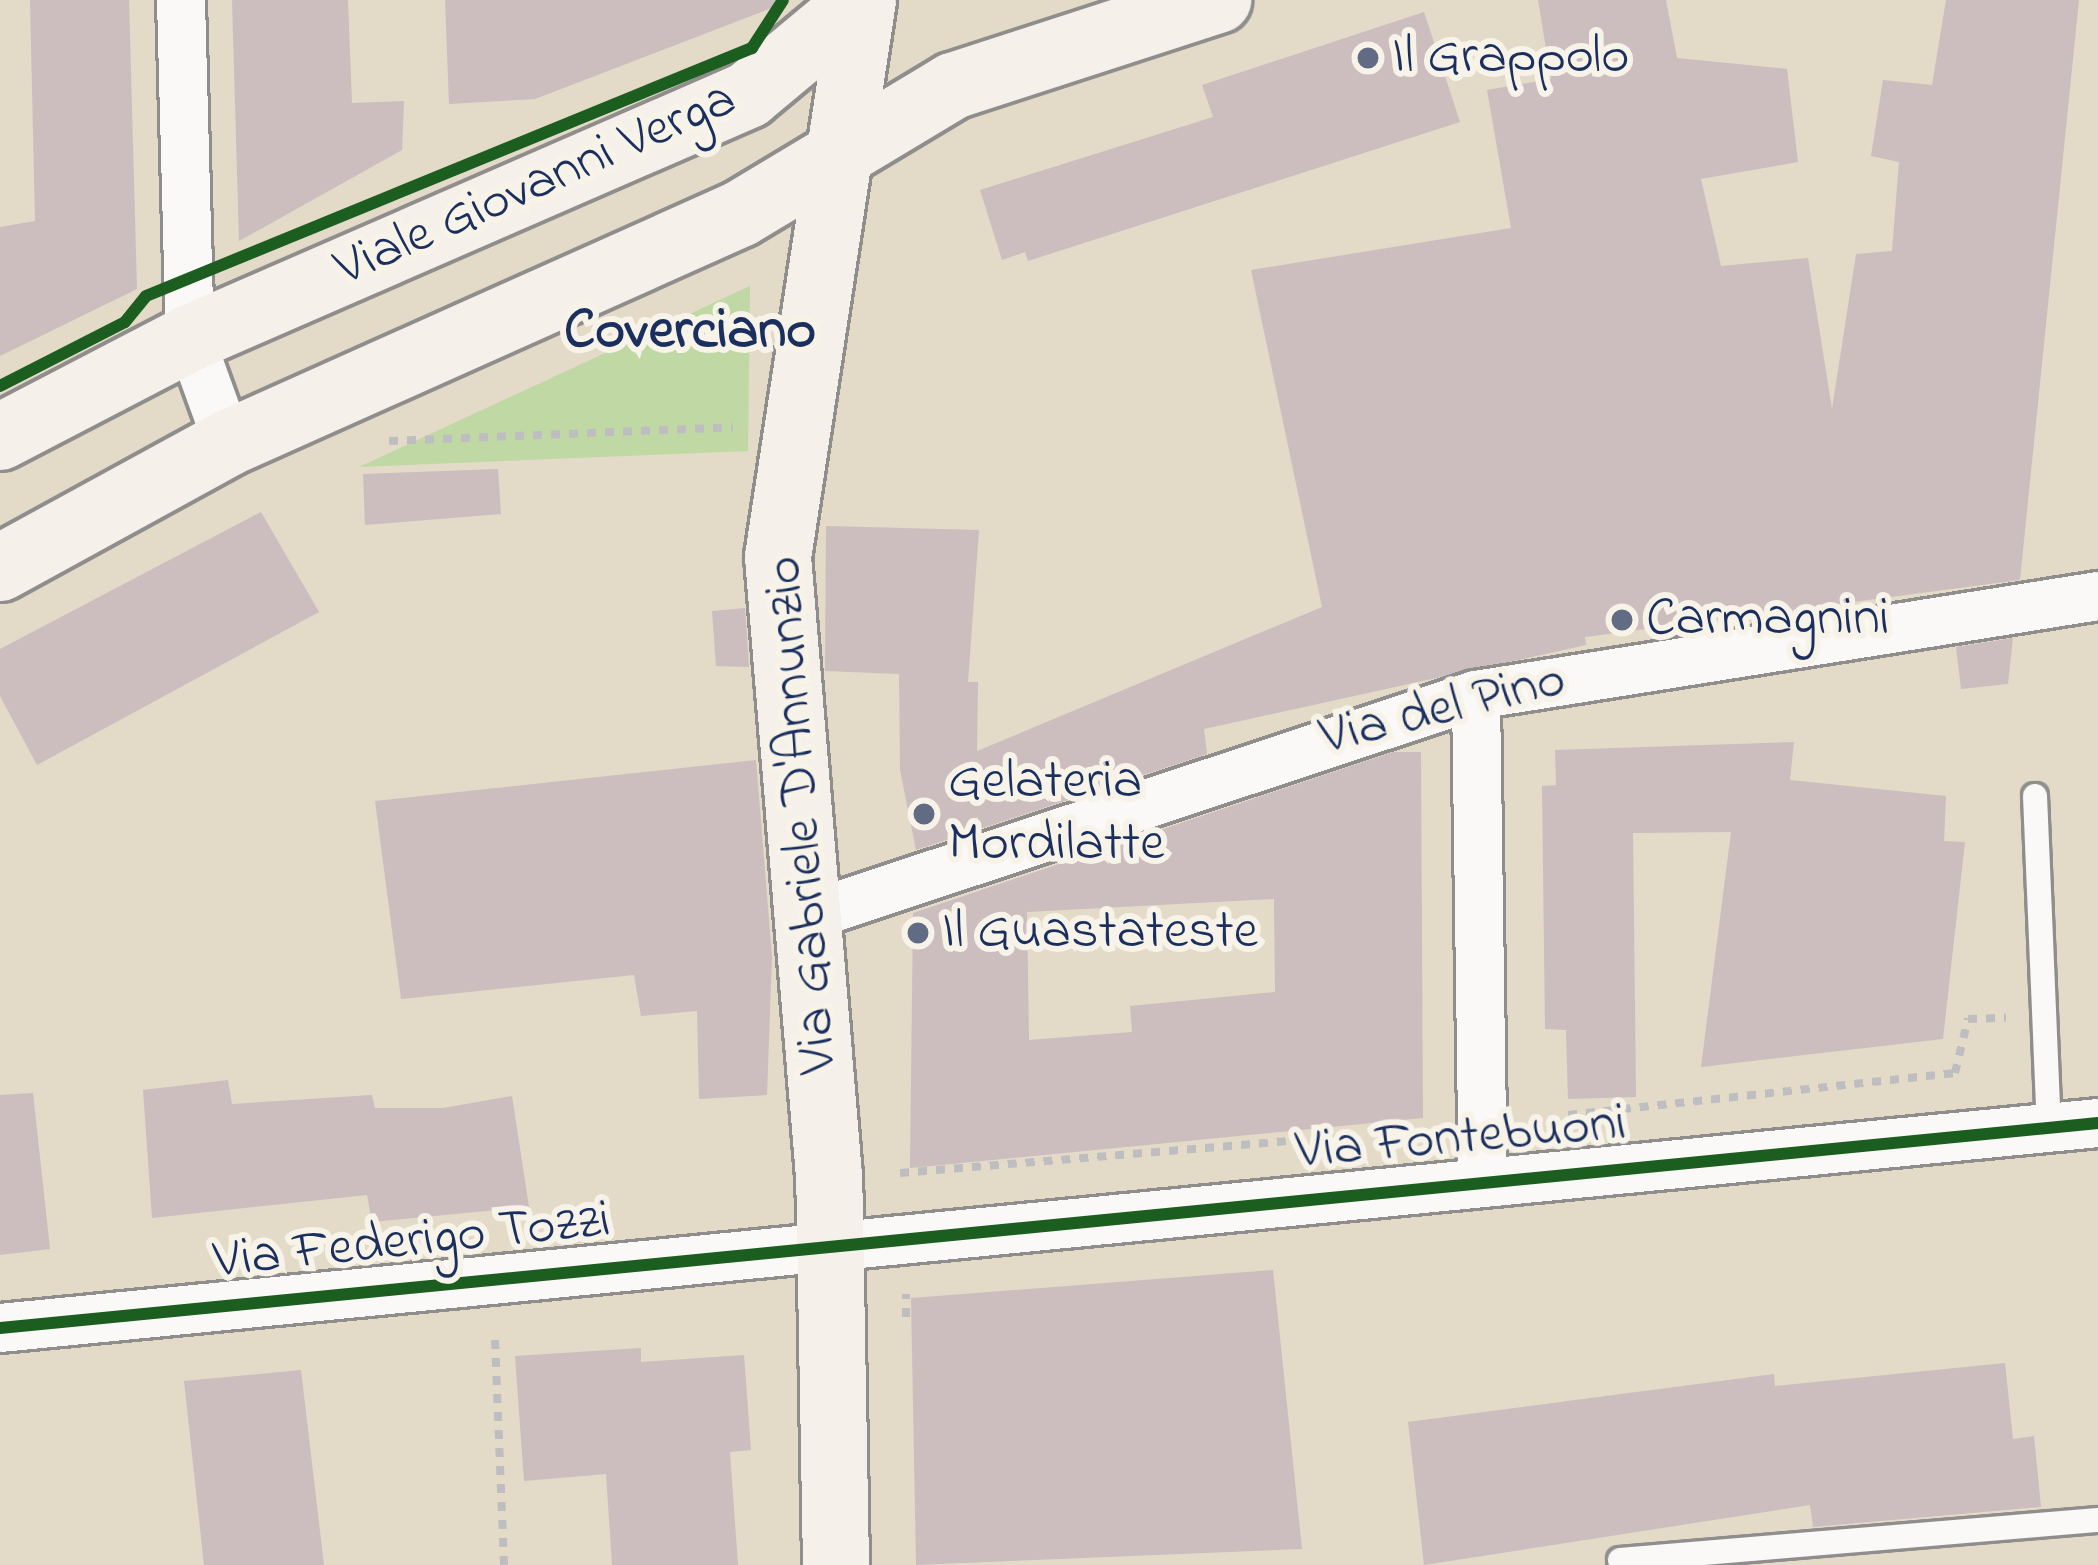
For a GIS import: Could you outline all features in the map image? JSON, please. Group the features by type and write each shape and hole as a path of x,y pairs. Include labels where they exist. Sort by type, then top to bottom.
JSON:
{"main road":[{"name":"Viale Giovanni Verga","path":"0,437 190,338 748,95 862,0"},
{"name":"Via Gabriele D'Annunzio","path":"836,1565 832,1242 812,915 778,557 862,0"},
{"name":"Viale Giovanni Verga","path":"0,568 228,442 740,214 953,86 1218,0"}],"street":[{"path":"181,0 190,338 228,442"},
{"name":"Via del Pino","path":"812,915 1294,746 1476,695 2098,596"},
{"path":"1476,695 1483,1179"},
{"name":"Via Fontebuoni","path":"832,1242 2098,1123"},
{"name":"Via Federigo Tozzi","path":"0,1328 832,1242"}],"lane":[{"path":"2035,796 2049,1127"},
{"path":"1621,1560 2098,1520"}],"path":[{"path":"402,447 758,426"},
{"path":"1545,1117 1955,1073 1968,1019 2044,1017"},
{"path":"900,1173 1364,1135"},
{"path":"905,1317 906,1293"},
{"path":"495,1340 504,1565"}],"green space":[{"path":"750,286 748,451 359,467"}],"building":[{"path":"30,0 129,0 137,289 0,356 0,227 35,221"},
{"path":"232,0 348,0 352,103 404,101 402,150 239,241"},
{"path":"445,0 781,0 782,4 535,99 449,104"},
{"path":"1538,0 1666,0 1677,58 1787,69 1798,162 1701,179 1721,266 1808,258 1832,409 1856,254 1892,251 1899,162 1871,156 1883,80 1932,85 1946,0 2079,0 2020,580 1585,637 1586,645 1204,729 1207,754 916,850 900,770 899,674 825,671 826,526 979,530 968,682 978,682 977,751 1322,607 1251,270 1511,228 1487,90 1551,79"},
{"path":"1424,12 1460,122 1028,261 1025,252 1002,260 980,190 1213,117 1202,85"},
{"path":"498,469 501,514 365,525 363,474"},
{"path":"261,512 319,612 37,765 0,696 0,649"},
{"path":"745,608 749,667 716,666 712,611"},
{"path":"2013,638 2008,684 1961,689 1956,647"},
{"path":"1794,742 1790,780 1946,796 1944,841 1965,842 1943,1039 1701,1067 1731,832 1633,833 1636,1097 1568,1099 1566,1030 1545,1029 1542,786 1556,785 1555,750"},
{"path":"1393,752 1421,752 1423,1118 910,1168 913,913","holes":["1274,899 1275,992 1130,1006 1132,1032 1029,1040 1027,912"]},
{"path":"756,760 772,957 767,1095 699,1099 697,1011 641,1016 634,975 401,999 375,801"},
{"path":"228,1080 232,1104 372,1095 375,1108 443,1108 512,1096 529,1207 372,1222 367,1195 152,1218 143,1090"},
{"path":"33,1093 50,1249 0,1255 0,1095"},
{"path":"1273,1270 1302,1549 916,1565 911,1298"},
{"path":"641,1348 641,1362 744,1355 751,1450 730,1452 738,1565 612,1565 606,1474 524,1481 515,1356"},
{"path":"2005,1363 2013,1439 2034,1436 2041,1507 1813,1527 1810,1505 1424,1565 1408,1422 1774,1374 1775,1386"},
{"path":"301,1370 324,1565 204,1565 184,1381"}],"cycle path":[{"path":"0,386 125,322 146,296 752,48 783,0"},
{"path":"0,1328 2098,1123"}],"place":[{"name":"Il Grappolo","path":"1368,58"},
{"name":"Carmagnini","path":"1622,620"},
{"name":"Gelateria Mordilatte","path":"924,814"},
{"name":"Il Guastateste","path":"918,933"}],"district":[{"name":"Coverciano","path":"690,333"}]}
